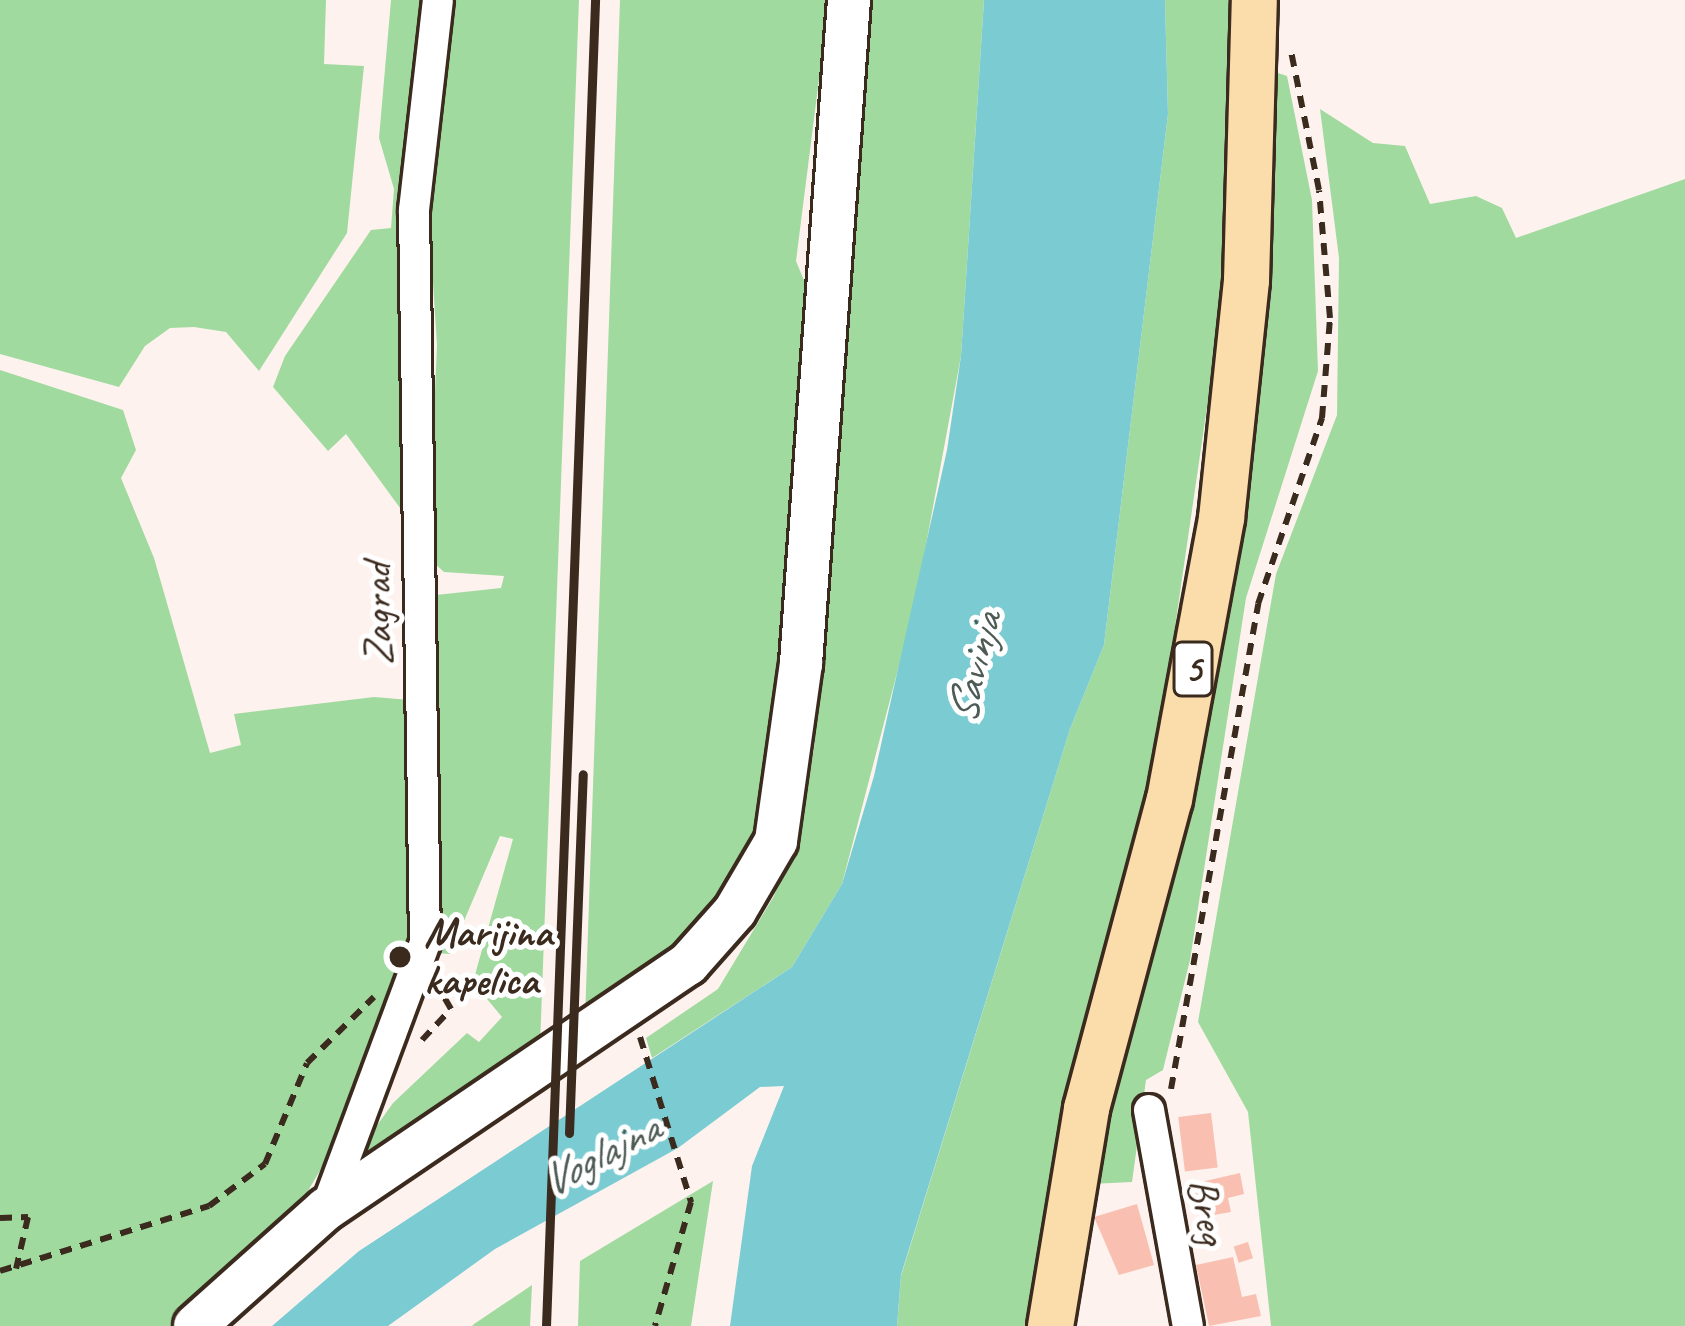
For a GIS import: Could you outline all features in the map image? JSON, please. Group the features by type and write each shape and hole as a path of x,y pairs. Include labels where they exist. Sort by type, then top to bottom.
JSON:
{"main road":[{"name":"5","path":"1050,1326 1086,1108 1168,799 1221,518 1246,280 1254,0"}],"street":[{"name":"Zagrad","path":"326,1209 425,944 415,210 438,0"},
{"path":"195,1326 326,1209 688,964 735,911 776,841 801,663 849,0"},
{"name":"Breg","path":"1160,1101 1188,1326"}],"path":[{"path":"1160,1101 1258,604 1322,418 1330,318 1319,190 1289,40"},
{"path":"0,1271 209,1206 266,1164 307,1063 363,1001 434,981 451,1009 409,1053"},
{"path":"639,1034 691,1202 655,1326"},
{"path":"0,1218 28,1217 16,1269"}],"green space":[{"path":"0,0 326,0 324,64 364,66 347,233 259,371 226,332 194,327 170,328 145,346 119,387 0,354"},
{"path":"391,0 429,0 411,523 346,434 328,451 273,387 285,356 371,230 391,228 394,189 379,138"},
{"path":"450,0 579,0 540,1046 357,1170 363,1145 393,1103 467,1033 479,1042 502,1017 473,982 513,839 500,836 450,954 435,953 428,621 436,595 501,588 504,576 444,572 431,560 437,345 427,188"},
{"path":"620,0 829,0 796,261 810,295 764,803 744,865 690,940 585,1019"},
{"path":"868,0 984,0 961,356 915,604 842,884 792,967 652,1058 646,1038 718,989 774,896 798,832 814,749"},
{"path":"1165,0 1229,0 1228,66 1220,318 1148,812 1092,997 1026,1326 897,1326 901,1276 1070,729 1104,645 1168,114"},
{"path":"1275,72 1287,76 1312,200 1318,371 1246,598 1190,960 1163,1070 1146,1080 1132,1182 1090,1184 1253,424 1270,259"},
{"path":"1320,109 1373,143 1405,146 1430,204 1476,196 1502,208 1516,238 1685,179 1685,1326 1271,1326 1248,1112 1198,1022 1276,574 1337,415 1339,258"},
{"path":"0,370 123,410 136,450 121,478 154,558 210,753 241,745 234,714 374,697 410,700 411,952 334,1147 290,1221 171,1326 0,1326"},
{"path":"713,1181 691,1326 578,1326 580,1261"},
{"path":"532,1285 530,1326 472,1326 474,1324"}],"water":[{"path":"984,0 1165,0 1168,114 1104,645 1070,729 901,1275 897,1326 730,1326 752,1166 784,1086 760,1087 678,1148 495,1249 388,1326 272,1326 359,1251 792,967 842,884 874,776 947,450 961,356"}],"building":[{"path":"1211,1113 1218,1168 1185,1172 1178,1117"},
{"path":"1240,1173 1244,1194 1228,1198 1231,1212 1214,1215 1211,1204 1198,1207 1192,1184"},
{"path":"1137,1204 1154,1265 1119,1275 1094,1217"},
{"path":"1248,1242 1253,1258 1239,1263 1234,1246"},
{"path":"1233,1257 1242,1297 1256,1294 1261,1316 1209,1326 1196,1265"}],"railway":[{"path":"546,1326 595,0"},
{"path":"569,1133 583,774"}],"place":[{"name":"Marijina kapelica","path":"400,957"}],"water label":[{"name":"Savinja","path":"974,668"},
{"name":"Voglajna","path":"600,1155"}]}
